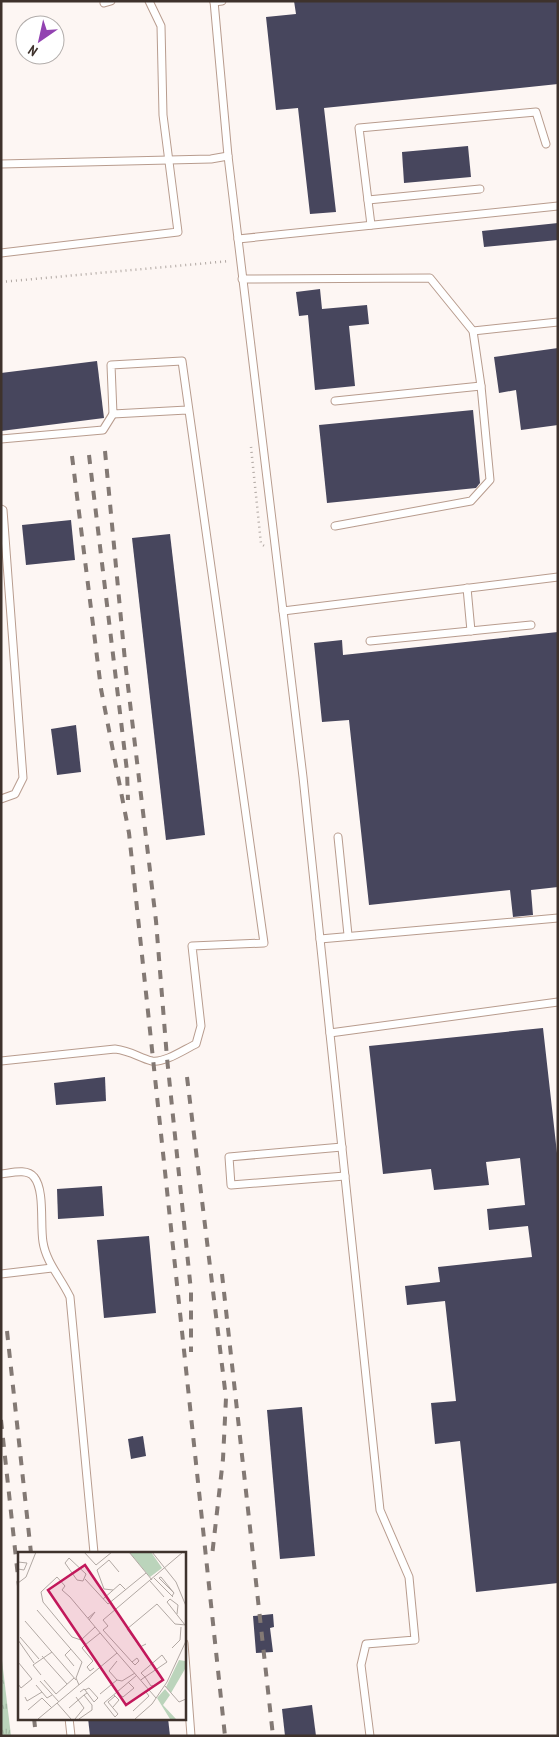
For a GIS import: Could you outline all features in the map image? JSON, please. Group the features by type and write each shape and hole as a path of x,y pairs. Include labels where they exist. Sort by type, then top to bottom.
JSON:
{"lane":[{"path":"1,253 178,232 163,115 161,26 149,1"},
{"path":"222,1 214,2 228,156 320,939 380,1510 409,1577 415,1640 366,1644 361,1664 370,1736"},
{"path":"371,225 359,128 536,112 546,144"},
{"path":"1,164 211,159 228,156"},
{"path":"368,200 480,189"},
{"path":"238,239 558,206"},
{"path":"242,279 430,278 473,331 482,386 490,480 471,501 334,526"},
{"path":"473,331 558,322"},
{"path":"1,439 102,430 113,414 110,365 182,361 187,410 240,764 264,943 192,946 201,1026 200,1036 196,1044 167,1058 154,1061 130,1051 115,1049 1,1061"},
{"path":"335,401 482,386"},
{"path":"113,414 187,410"},
{"path":"1,509 3,510 23,778 15,794 1,799"},
{"path":"282,611 558,577"},
{"path":"466,588 471,631"},
{"path":"370,641 531,625"},
{"path":"338,837 348,936"},
{"path":"320,939 558,918"},
{"path":"330,1033 558,1002"},
{"path":"342,1147 229,1157 231,1185 345,1176"},
{"path":"1,1174 24,1172 34,1176 39,1188 43,1243 52,1268 62,1280 70,1296 94,1552"},
{"path":"1,1274 52,1268"},
{"path":"185,1656 191,1736"},
{"path":"69,1720 71,1736"}],"path":[{"path":"1,282 230,261"}],"green space":[{"path":"1,1652 11,1736 1,1736"}],"building":[{"path":"294,1 558,1 558,84 324,108 336,212 310,214 298,108 276,110 266,17 296,14"},
{"path":"468,146 471,177 404,183 402,152"},
{"path":"558,223 558,240 484,247 482,231"},
{"path":"320,289 322,309 367,305 369,324 349,326 355,386 315,390 308,315 299,316 296,292"},
{"path":"558,348 558,425 521,430 516,390 499,393 494,357"},
{"path":"97,361 104,418 1,431 1,373"},
{"path":"473,410 480,483 476,488 327,503 319,425"},
{"path":"71,520 75,560 26,565 22,525"},
{"path":"170,534 205,835 166,840 132,538"},
{"path":"558,632 558,887 531,890 533,915 513,917 510,890 369,905 349,720 322,722 314,643 342,640 343,655"},
{"path":"76,725 81,772 57,775 51,729"},
{"path":"543,1028 558,1162 558,1583 476,1592 460,1441 435,1444 431,1403 456,1401 445,1301 407,1305 405,1286 440,1282 438,1267 532,1257 528,1226 489,1230 487,1209 525,1205 520,1158 486,1162 489,1185 434,1190 431,1169 383,1174 369,1046"},
{"path":"105,1077 106,1101 56,1105 54,1083"},
{"path":"102,1186 104,1216 58,1219 57,1189"},
{"path":"149,1236 156,1313 104,1318 97,1240"},
{"path":"302,1407 315,1556 280,1559 267,1410"},
{"path":"143,1436 146,1456 131,1459 128,1439"},
{"path":"273,1614 274,1627 270,1628 273,1652 256,1653 253,1616"},
{"path":"312,1705 316,1736 285,1736 282,1709"},
{"path":"88,1720 168,1720 170,1736 90,1736"}],"railway":[{"path":"105,451 125,661 156,921 167,1058 191,1291 191,1352"},
{"path":"89,455 127,771 128,800"},
{"path":"72,456 101,689 129,833 225,1736"},
{"path":"187,1077 226,1398 223,1459 212,1556"},
{"path":"222,1274 273,1736"},
{"path":"7,1331 31,1552"},
{"path":"1,1420 18,1577"},
{"path":"34,1720 36,1736"}]}
